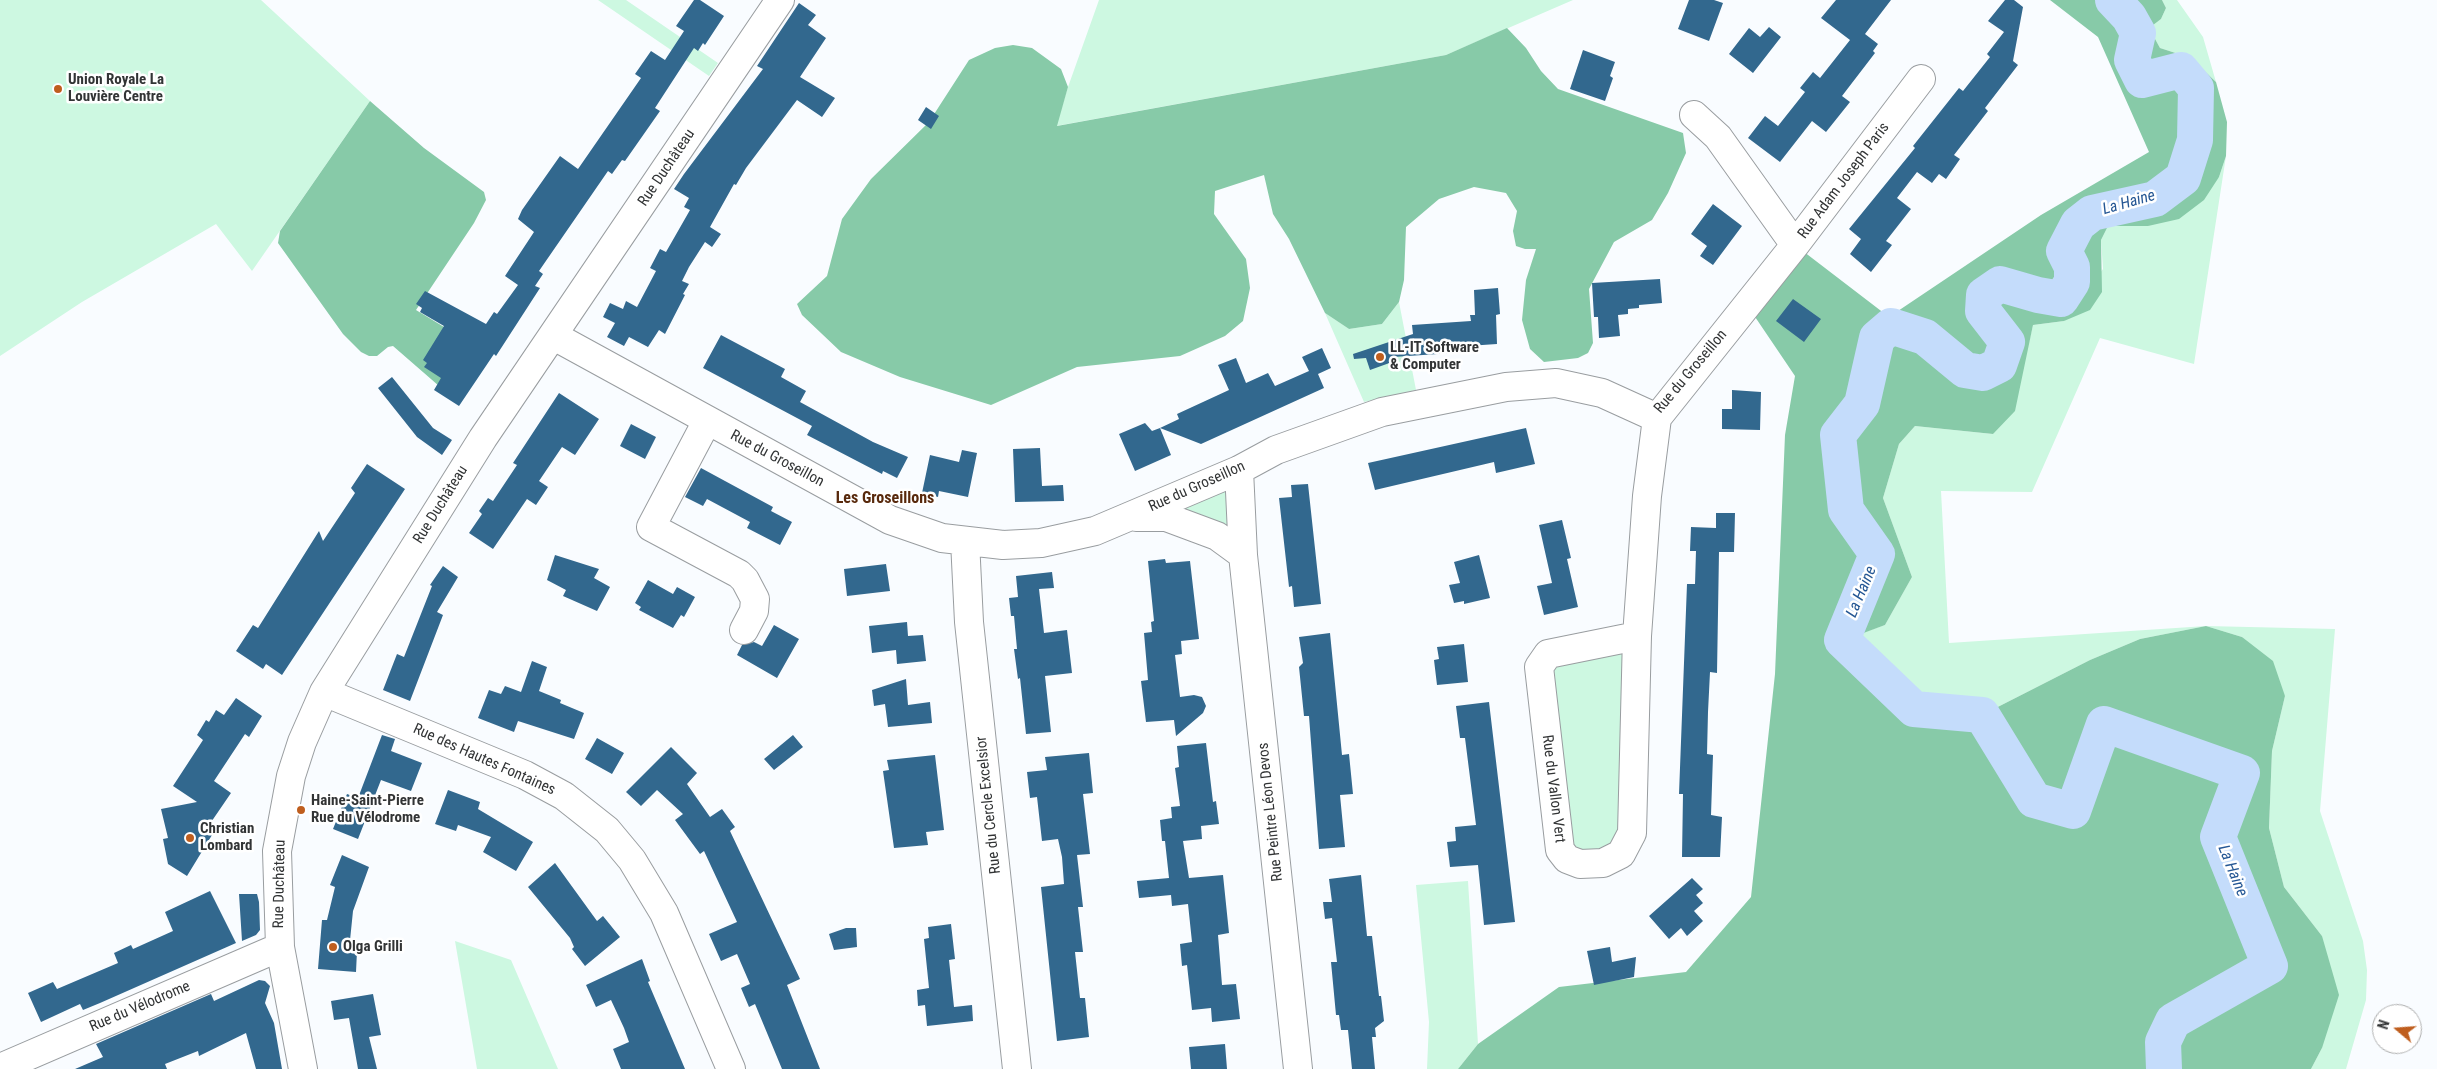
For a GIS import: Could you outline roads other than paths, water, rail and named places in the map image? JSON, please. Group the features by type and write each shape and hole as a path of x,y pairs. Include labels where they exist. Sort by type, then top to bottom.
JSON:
{"street":[{"name":"Rue Duchâteau","path":"303,1069 280,947 277,916 277,850 285,806 302,742 324,692 484,438 780,0"},
{"name":"Rue Adam Joseph Paris","path":"1694,115 1718,137 1795,246 1922,79"},
{"name":"Rue du Groseillon","path":"554,336 890,520 926,533 965,542 1003,545 1041,543 1095,531 1239,470 1276,450 1382,412 1506,387 1556,383 1602,393 1657,418 1795,246"},
{"name":"Rue du Vallon Vert","path":"1637,636 1548,654 1539,667 1558,843 1567,860 1580,864 1603,863 1621,854 1632,833 1637,636 1647,496 1657,418"},
{"path":"707,421 651,527 745,580 755,599 754,611 744,630"},
{"name":"Rue Peintre Léon Devos","path":"1239,470 1243,555 1298,1069"},
{"path":"1129,517 1166,517 1216,536 1243,555"},
{"name":"Rue du Cercle Excelsior","path":"965,542 969,622 1017,1069"},
{"name":"Rue des Hautes Fontaines","path":"324,692 525,775 564,796 607,830 632,860 664,913 731,1069"},
{"name":"Rue du Vélodrome","path":"0,1068 280,947"}],"waterway":[{"name":"La Haine","path":"2113,0 2129,17 2138,33 2132,60 2142,80 2181,70 2196,88 2195,140 2183,178 2155,199 2092,213 2078,224 2064,251 2072,267 2072,282 2061,299 2038,295 2000,284 1984,295 1983,311 2007,342 1999,365 1983,373 1965,370 1925,337 1891,326 1877,338 1862,404 1838,435 1846,510 1877,554 1842,640 1914,709 1982,715 2034,800 2073,811 2104,724 2242,773 2218,837 2270,966 2173,1021 2163,1042 2164,1069"}],"place":[{"name":"Union Royale La Louvière Centre","path":"58,89"},
{"name":"LL-IT Software & Computer","path":"1380,357"},
{"name":"Haine-Saint-Pierre Rue du Vélodrome","path":"301,810"},
{"name":"Christian Lombard","path":"190,838"},
{"name":"Olga Grilli","path":"333,947"}],"district":[{"name":"Les Groseillons","path":"885,499"}]}
